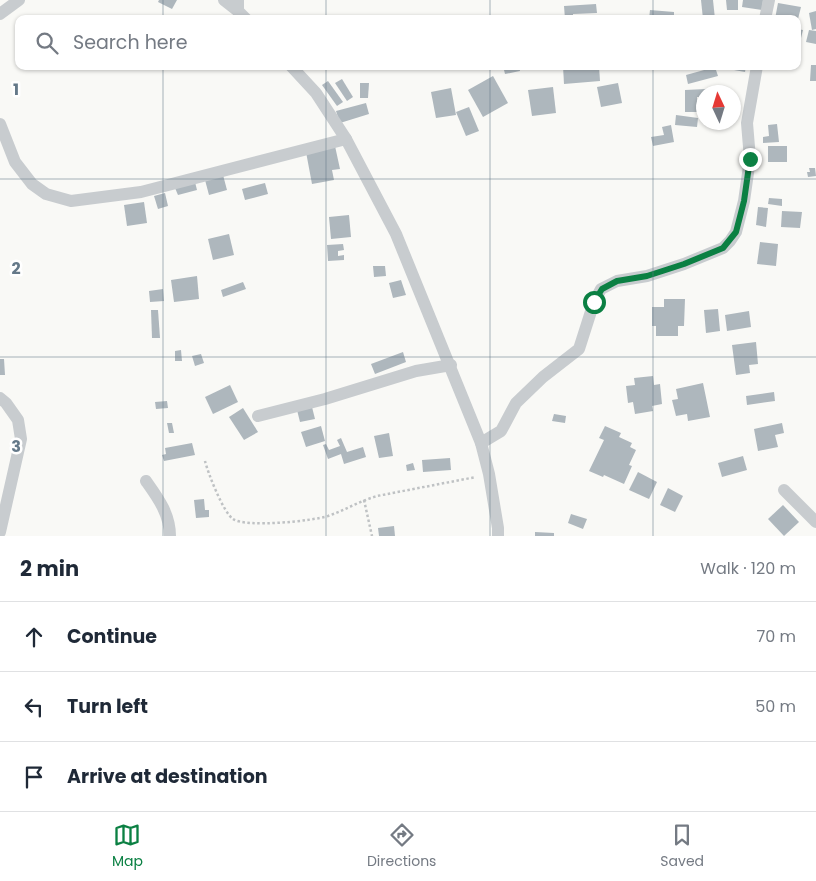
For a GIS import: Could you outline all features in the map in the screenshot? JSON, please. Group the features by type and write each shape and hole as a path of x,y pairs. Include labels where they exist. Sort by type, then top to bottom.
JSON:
{"street":[{"path":"0,14 20,0"},
{"path":"224,0 241,10"},
{"path":"766,15 769,0"},
{"path":"295,70 316,93 346,139 396,234 451,365 481,443 490,474 498,536"},
{"path":"481,443 501,431 516,403 543,377 579,349 594,302 602,289 617,281 647,276 684,264 723,248 730,241 736,232 744,201 750,159 748,123 756,70"},
{"path":"0,124 15,162 32,184 46,194 71,201 141,192 346,139"},
{"path":"258,416 325,399 416,372 451,365"},
{"path":"0,398 18,420 21,439 0,532"},
{"path":"146,481 165,510 170,526 170,536"},
{"path":"784,490 816,522"}],"path":[{"path":"205,461 226,510 232,519 244,523 274,522 326,516 364,500 490,474"},
{"path":"364,500 372,536"}],"building":[{"path":"159,0 177,0 172,9 158,2"},
{"path":"701,0 713,0 715,15 703,15"},
{"path":"726,0 738,0 738,10 727,10"},
{"path":"743,0 763,0 762,10 742,7"},
{"path":"778,3 801,7 799,15 776,15"},
{"path":"596,4 597,13 565,15 564,6"},
{"path":"650,10 674,12 674,15 649,15"},
{"path":"816,11 816,29 812,30 809,13"},
{"path":"809,30 816,31 816,44 806,42"},
{"path":"811,65 816,65 816,81 810,81"},
{"path":"504,70 520,70 520,71 505,74"},
{"path":"563,70 599,70 600,81 564,84"},
{"path":"704,70 716,70 718,76 688,84 686,75"},
{"path":"493,76 508,103 483,117 468,90"},
{"path":"342,79 353,97 347,101 335,83"},
{"path":"328,81 343,102 337,106 322,85"},
{"path":"360,83 369,83 368,98 360,98"},
{"path":"618,83 622,103 601,107 597,87"},
{"path":"553,87 556,113 532,116 528,90"},
{"path":"451,88 456,115 436,118 431,92"},
{"path":"696,89 696,112 685,112 685,90"},
{"path":"366,103 369,114 340,123 336,111"},
{"path":"469,107 479,131 466,136 456,112"},
{"path":"676,115 696,118 696,127 675,125"},
{"path":"777,124 779,142 763,143 763,137 769,136 768,125"},
{"path":"671,125 674,142 653,146 651,137 664,135 662,127"},
{"path":"335,146 340,169 332,170 334,180 312,184 306,152"},
{"path":"768,146 787,146 787,162 768,162"},
{"path":"809,168 815,168 816,176 808,177 807,172 810,172"},
{"path":"223,175 227,190 209,195 205,180"},
{"path":"195,182 197,190 178,195 175,188"},
{"path":"265,183 268,194 245,200 242,189"},
{"path":"165,193 168,206 158,209 154,196"},
{"path":"769,198 782,199 782,206 768,204"},
{"path":"144,202 147,223 127,226 124,205"},
{"path":"758,207 768,208 766,227 756,225"},
{"path":"782,211 802,212 800,228 781,227"},
{"path":"349,215 351,237 331,239 329,217"},
{"path":"229,234 234,255 213,260 208,239"},
{"path":"760,242 778,244 776,266 757,264"},
{"path":"343,244 344,250 338,251 338,256 344,255 344,260 328,261 327,245"},
{"path":"373,266 385,266 386,276 374,277"},
{"path":"197,276 199,299 174,302 171,280"},
{"path":"401,280 406,295 393,298 389,283"},
{"path":"243,282 246,289 223,297 221,290"},
{"path":"163,289 164,301 150,302 149,291"},
{"path":"664,299 685,299 684,326 678,326 678,336 656,336 656,326 652,326 652,307 664,307"},
{"path":"718,309 720,331 706,333 704,310"},
{"path":"151,310 158,310 160,338 152,338"},
{"path":"749,311 751,327 727,331 725,315"},
{"path":"756,342 758,364 749,365 750,373 736,375 732,345"},
{"path":"181,350 182,361 175,361 175,351"},
{"path":"403,352 406,362 375,374 371,364"},
{"path":"201,354 204,363 195,366 192,356"},
{"path":"0,359 4,359 5,375 0,375"},
{"path":"653,376 654,385 660,384 662,404 652,406 653,411 635,414 633,402 628,403 626,386 635,385 634,378"},
{"path":"703,383 710,417 688,421 687,414 676,416 672,400 678,399 676,389"},
{"path":"230,385 238,402 213,414 205,397"},
{"path":"774,392 775,401 747,405 746,396"},
{"path":"167,401 168,408 156,409 155,402"},
{"path":"312,407 315,419 300,422 297,410"},
{"path":"243,408 258,432 244,440 229,417"},
{"path":"554,414 566,416 565,423 552,421"},
{"path":"167,423 172,423 174,433 169,433"},
{"path":"782,423 784,433 775,435 778,447 758,451 754,429"},
{"path":"321,426 325,441 306,447 301,432"},
{"path":"605,426 621,433 619,437 632,443 630,447 636,450 629,465 632,466 624,484 589,471 604,440 599,438"},
{"path":"389,433 393,456 379,458 374,436"},
{"path":"341,438 347,452 363,447 366,457 344,464 341,454 328,459 323,445 326,444 329,450 340,446 337,440"},
{"path":"192,443 195,455 164,461 162,455 166,454 165,448"},
{"path":"743,456 747,470 722,477 718,463"},
{"path":"450,458 451,470 423,472 422,460"},
{"path":"413,463 415,470 407,471 406,465"},
{"path":"638,472 657,482 649,499 629,490"},
{"path":"668,488 683,496 675,512 660,505"},
{"path":"204,499 205,510 209,510 209,517 196,518 194,500"},
{"path":"783,505 799,522 784,536 768,519"},
{"path":"571,514 587,519 583,529 568,523"},
{"path":"394,526 395,536 379,536 378,528"},
{"path":"535,532 554,533 554,536 535,536"}],"route":[{"path":"594,302 602,289 617,281 647,276 684,264 723,248 736,232 744,201 750,159"}]}
